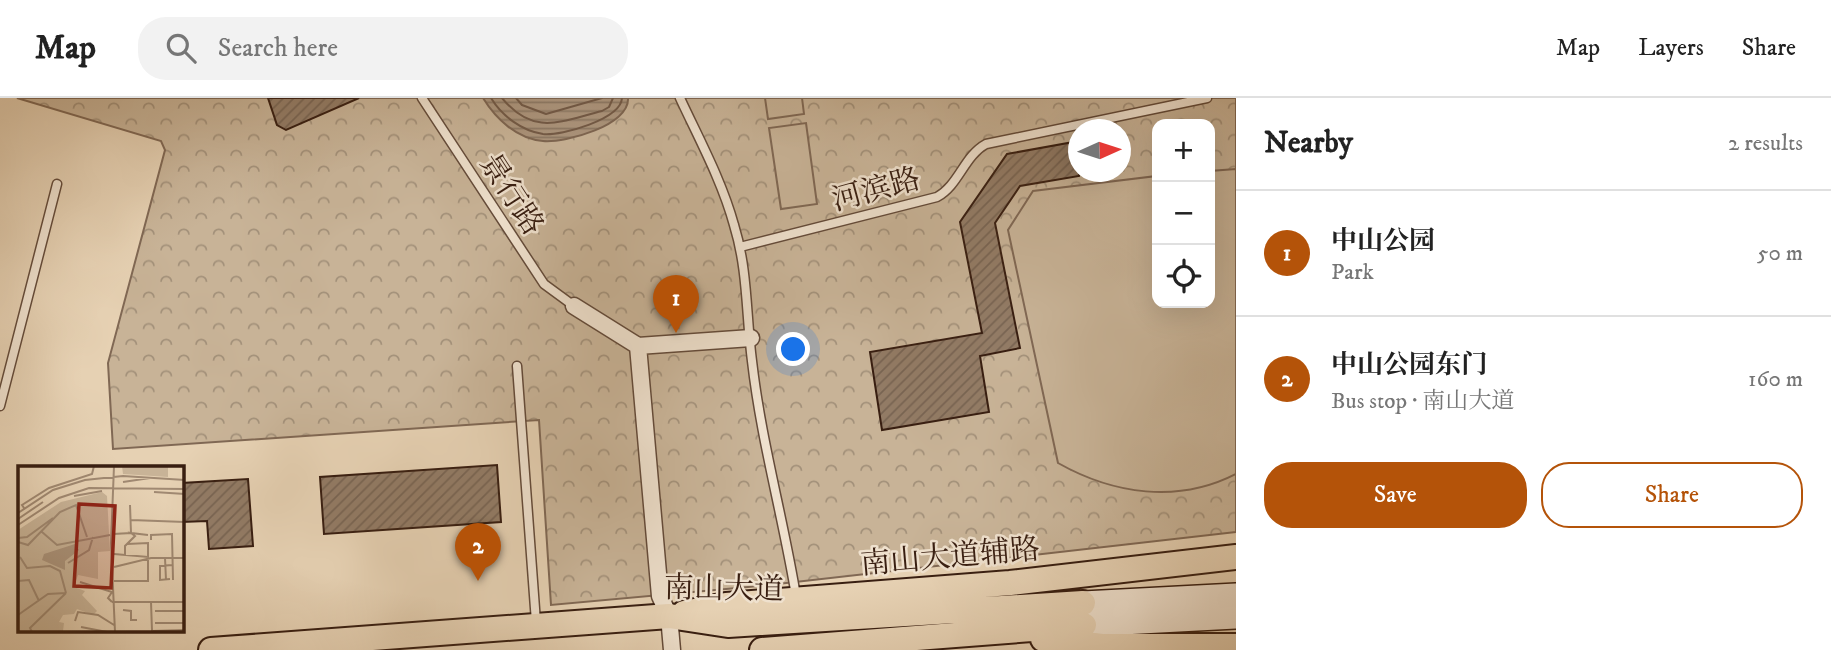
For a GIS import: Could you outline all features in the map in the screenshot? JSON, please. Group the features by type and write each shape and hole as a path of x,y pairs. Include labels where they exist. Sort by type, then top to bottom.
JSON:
{"main road":[{"name":"南山大道辅路","path":"669,616 726,604 1010,583 1236,557"},
{"name":"南山大道","path":"211,650 669,616 727,625 986,621 1084,614 1236,595"},
{"name":"南山大道","path":"1084,614 1236,617"},
{"name":"南山大道","path":"762,650 816,648 986,621"},
{"path":"986,621 1101,646 1236,646"}],"street":[{"path":"574,306 638,346 751,338"},
{"path":"638,346 660,596 669,616 672,650"}],"lane":[{"name":"景行路","path":"422,98 544,284 574,306"},
{"path":"680,98 722,190 740,247 771,474 784,520 797,599"},
{"name":"河滨路","path":"740,247 937,197 950,188 974,153 986,144 1207,98"},
{"path":"0,406 57,184"},
{"path":"517,366 536,625"}],"green space":[{"path":"17,98 1236,98 1236,532 759,586 551,605 539,420 113,449 108,363 165,150 161,141"},
{"path":"765,98 802,98 804,114 768,119"},
{"path":"806,123 817,204 781,209 769,128"},
{"path":"1236,169 1236,474 1214,483 1169,492 1123,488 1079,474 1058,463 1008,230 1033,191 1107,182 1131,182 1131,179 1152,177 1152,308 1215,308 1215,171"}],"water":[{"path":"483,98 628,98 626,108 608,124 566,139 543,141 524,136 508,127"}],"building":[{"path":"268,98 359,98 286,130 277,125"},
{"path":"1068,143 1068,178 1020,186 995,223 1020,348 980,356 989,412 882,430 870,352 982,333 960,222 1007,154"},
{"path":"497,465 501,522 324,534 320,477"},
{"path":"248,479 253,546 209,549 207,521 184,522 184,483"}],"place":[{"name":"中山公园","path":"676,333"},
{"name":"中山公园东门","path":"478,581"}]}
